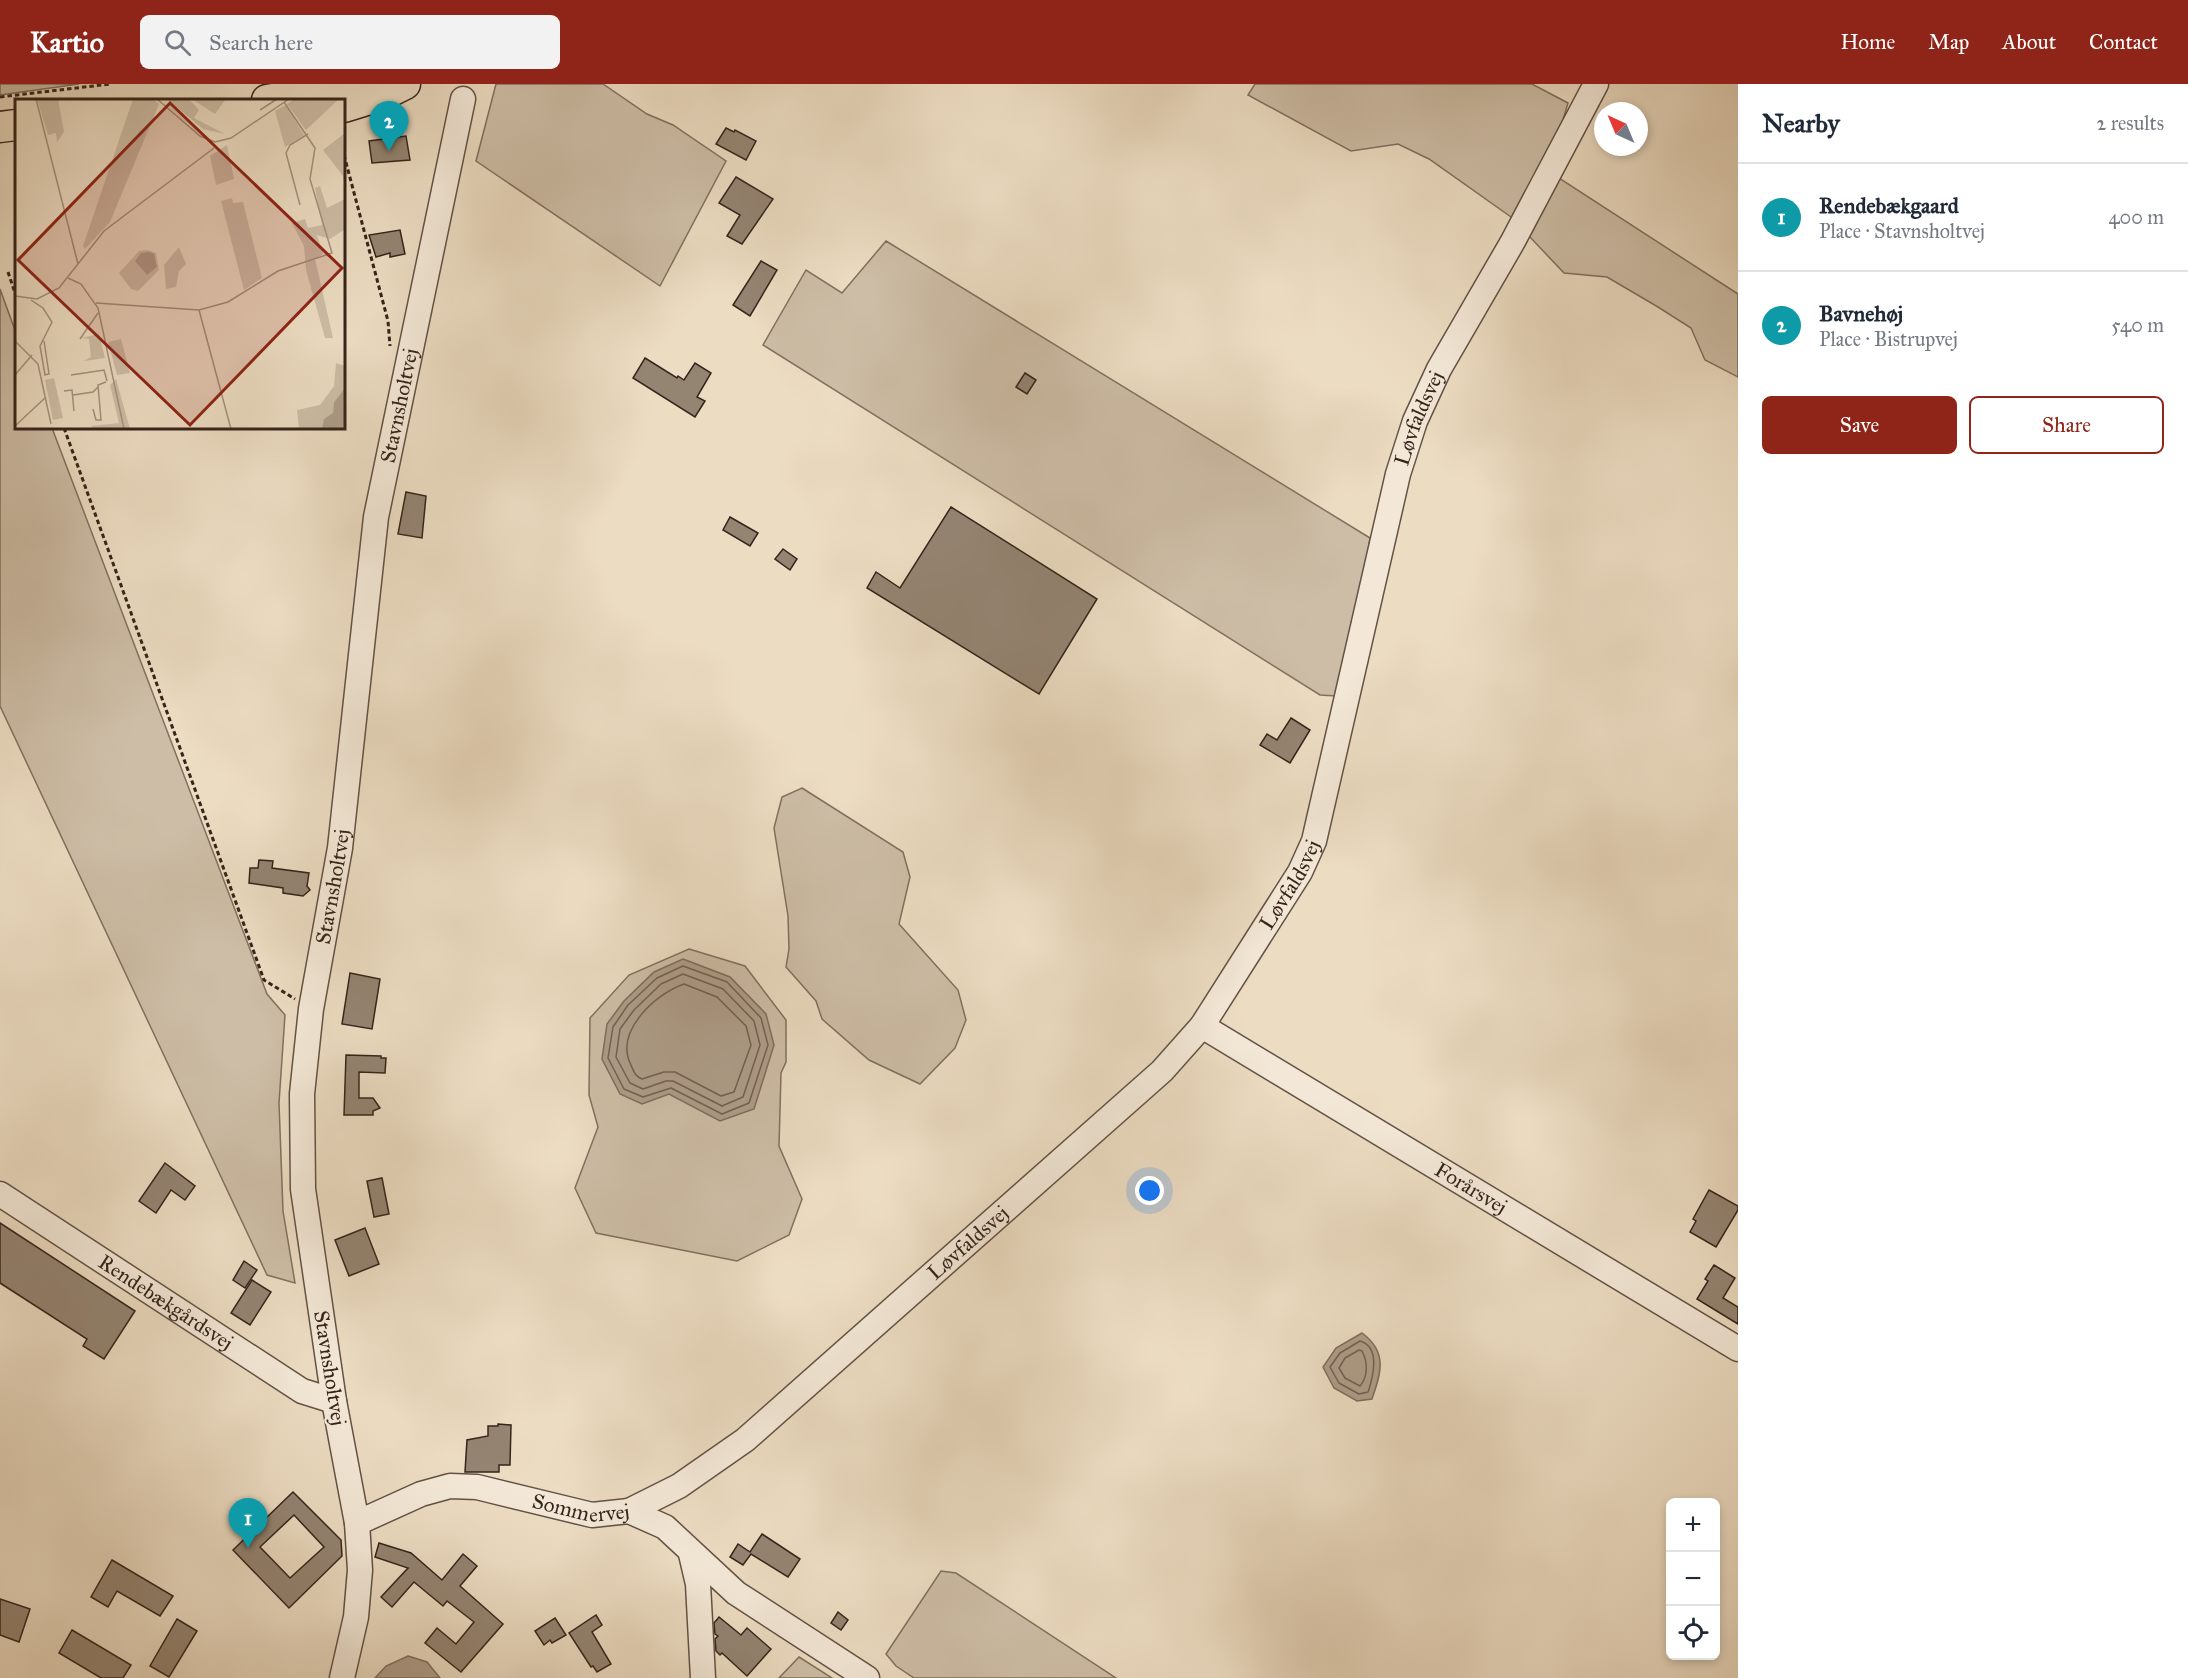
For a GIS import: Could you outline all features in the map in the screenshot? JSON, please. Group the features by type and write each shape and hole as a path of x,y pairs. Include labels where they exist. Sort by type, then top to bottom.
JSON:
{"main road":[{"path":"273,99 359,84"},
{"path":"345,107 383,95 405,84"},
{"path":"0,127 15,125"}],"street":[{"name":"Løvfaldsvej","path":"629,1511 679,1486 745,1440 1162,1071 1202,1026 1300,872 1314,841 1398,474 1415,421 1439,369 1512,243 1596,84"},
{"name":"Stavnsholtvej","path":"342,1678 356,1617 360,1570 357,1523 334,1401 303,1189 302,1094 311,1010 340,848 376,517 463,99"},
{"name":"Forårsvej","path":"1202,1026 1738,1349"},
{"name":"Rendebækgårdsvej","path":"0,1194 302,1391 334,1401"},
{"name":"Sommervej","path":"357,1523 421,1494 450,1486 477,1487 592,1515 629,1511 665,1527 691,1554 736,1593 867,1678"},
{"path":"665,1527 672,1497 679,1486"},
{"path":"691,1554 698,1584 703,1678"}],"path":[{"path":"0,97 110,84"},
{"path":"345,160 388,321 391,356"},
{"path":"8,272 15,293"},
{"path":"64,429 264,980 311,1010"}],"shaded area":[{"path":"0,84 79,84 0,95"},
{"path":"496,84 603,84 647,114 673,125 726,161 660,286 476,161"},
{"path":"1255,84 1532,84 1568,103 1548,171 1738,294 1738,377 1705,360 1691,328 1658,307 1607,277 1564,273 1511,217 1429,159 1398,144 1351,151 1248,95"},
{"path":"886,241 1370,538 1364,576 1336,696 1320,695 763,345 806,270 842,293"},
{"path":"0,289 15,330 15,429 52,429 267,994 285,1015 279,1103 283,1211 295,1283 267,1275 0,706"},
{"path":"802,788 903,852 910,877 899,924 958,990 966,1020 955,1048 920,1084 869,1060 822,1019 816,1001 786,967 789,949 788,916 774,828 782,797"},
{"path":"689,949 745,966 786,1020 786,1062 781,1073 779,1146 802,1199 789,1235 737,1261 596,1233 575,1188 598,1127 589,1095 590,1018 629,975"},
{"path":"941,1571 956,1573 1116,1678 914,1678 896,1666 886,1654"},
{"path":"799,1657 832,1678 779,1678"}],"water":[{"path":"683,959 730,977 766,1014 774,1045 754,1109 720,1121 669,1094 642,1104 620,1094 602,1059 607,1024 624,1001 654,972"},
{"path":"1362,1333 1376,1348 1379,1355 1380,1372 1372,1399 1357,1401 1334,1388 1323,1367 1336,1348"},
{"path":"408,1656 427,1662 440,1678 375,1678 386,1666"}],"building":[{"path":"726,128 756,141 746,160 716,144"},
{"path":"406,136 410,160 372,163 369,141"},
{"path":"736,177 773,199 742,244 727,236 740,215 719,203"},
{"path":"400,230 405,254 390,257 390,253 376,257 369,235"},
{"path":"761,261 777,270 750,316 733,305"},
{"path":"645,358 684,380 695,363 711,373 697,397 705,401 695,417 633,378"},
{"path":"1025,373 1036,380 1027,394 1016,387"},
{"path":"406,492 426,496 422,538 398,534"},
{"path":"951,507 1097,599 1039,694 867,588 876,572 900,588"},
{"path":"730,517 758,533 750,546 723,530"},
{"path":"783,549 797,559 790,570 775,559"},
{"path":"1291,718 1310,730 1290,763 1260,745 1267,734 1277,740"},
{"path":"259,860 273,861 272,868 309,873 307,886 310,890 303,896 283,893 283,888 249,883 250,868 258,868"},
{"path":"350,973 380,979 372,1029 342,1024"},
{"path":"346,1055 386,1058 385,1073 359,1072 359,1098 373,1098 380,1108 373,1111 373,1115 344,1115"},
{"path":"165,1163 195,1186 185,1200 171,1190 156,1213 139,1201"},
{"path":"382,1178 389,1214 374,1217 367,1181"},
{"path":"1709,1190 1738,1206 1738,1210 1716,1247 1690,1232 1696,1221 1693,1219"},
{"path":"0,1223 135,1311 104,1359 83,1346 87,1339 0,1283"},
{"path":"365,1228 379,1264 349,1276 335,1240"},
{"path":"244,1261 257,1270 245,1288 233,1280"},
{"path":"1714,1265 1735,1278 1723,1298 1738,1307 1738,1324 1697,1299"},
{"path":"252,1280 271,1292 250,1325 231,1313"},
{"path":"498,1424 511,1425 510,1465 499,1465 499,1472 465,1472 467,1440 488,1436 488,1426 498,1426"},
{"path":"293,1492 341,1540 342,1556 289,1608 233,1550","holes":["294,1515 324,1547 290,1578 260,1547"]},
{"path":"762,1534 800,1559 788,1577 751,1554 743,1565 730,1557 738,1544 750,1552"},
{"path":"379,1543 411,1553 442,1580 463,1554 477,1566 460,1586 503,1624 461,1672 425,1643 437,1628 456,1644 474,1622 447,1601 443,1606 414,1582 392,1607 381,1597 408,1568 375,1557"},
{"path":"112,1560 173,1596 160,1616 117,1591 108,1607 91,1597"},
{"path":"0,1599 30,1609 19,1642 0,1635"},
{"path":"838,1612 848,1620 841,1630 831,1623"},
{"path":"596,1615 602,1625 592,1632 611,1664 597,1672 593,1666 591,1667 569,1633"},
{"path":"719,1617 741,1635 747,1628 771,1649 747,1676 722,1653 720,1655 716,1651 715,1639 718,1636 715,1634 714,1623"},
{"path":"555,1618 566,1635 552,1643 550,1640 544,1645 535,1631"},
{"path":"177,1619 197,1631 169,1677 150,1666"},
{"path":"72,1630 131,1665 123,1678 101,1678 59,1653"}],"place":[{"name":"Bavnehøj","path":"389,151"},
{"name":"Rendebækgaard","path":"248,1548"}]}
